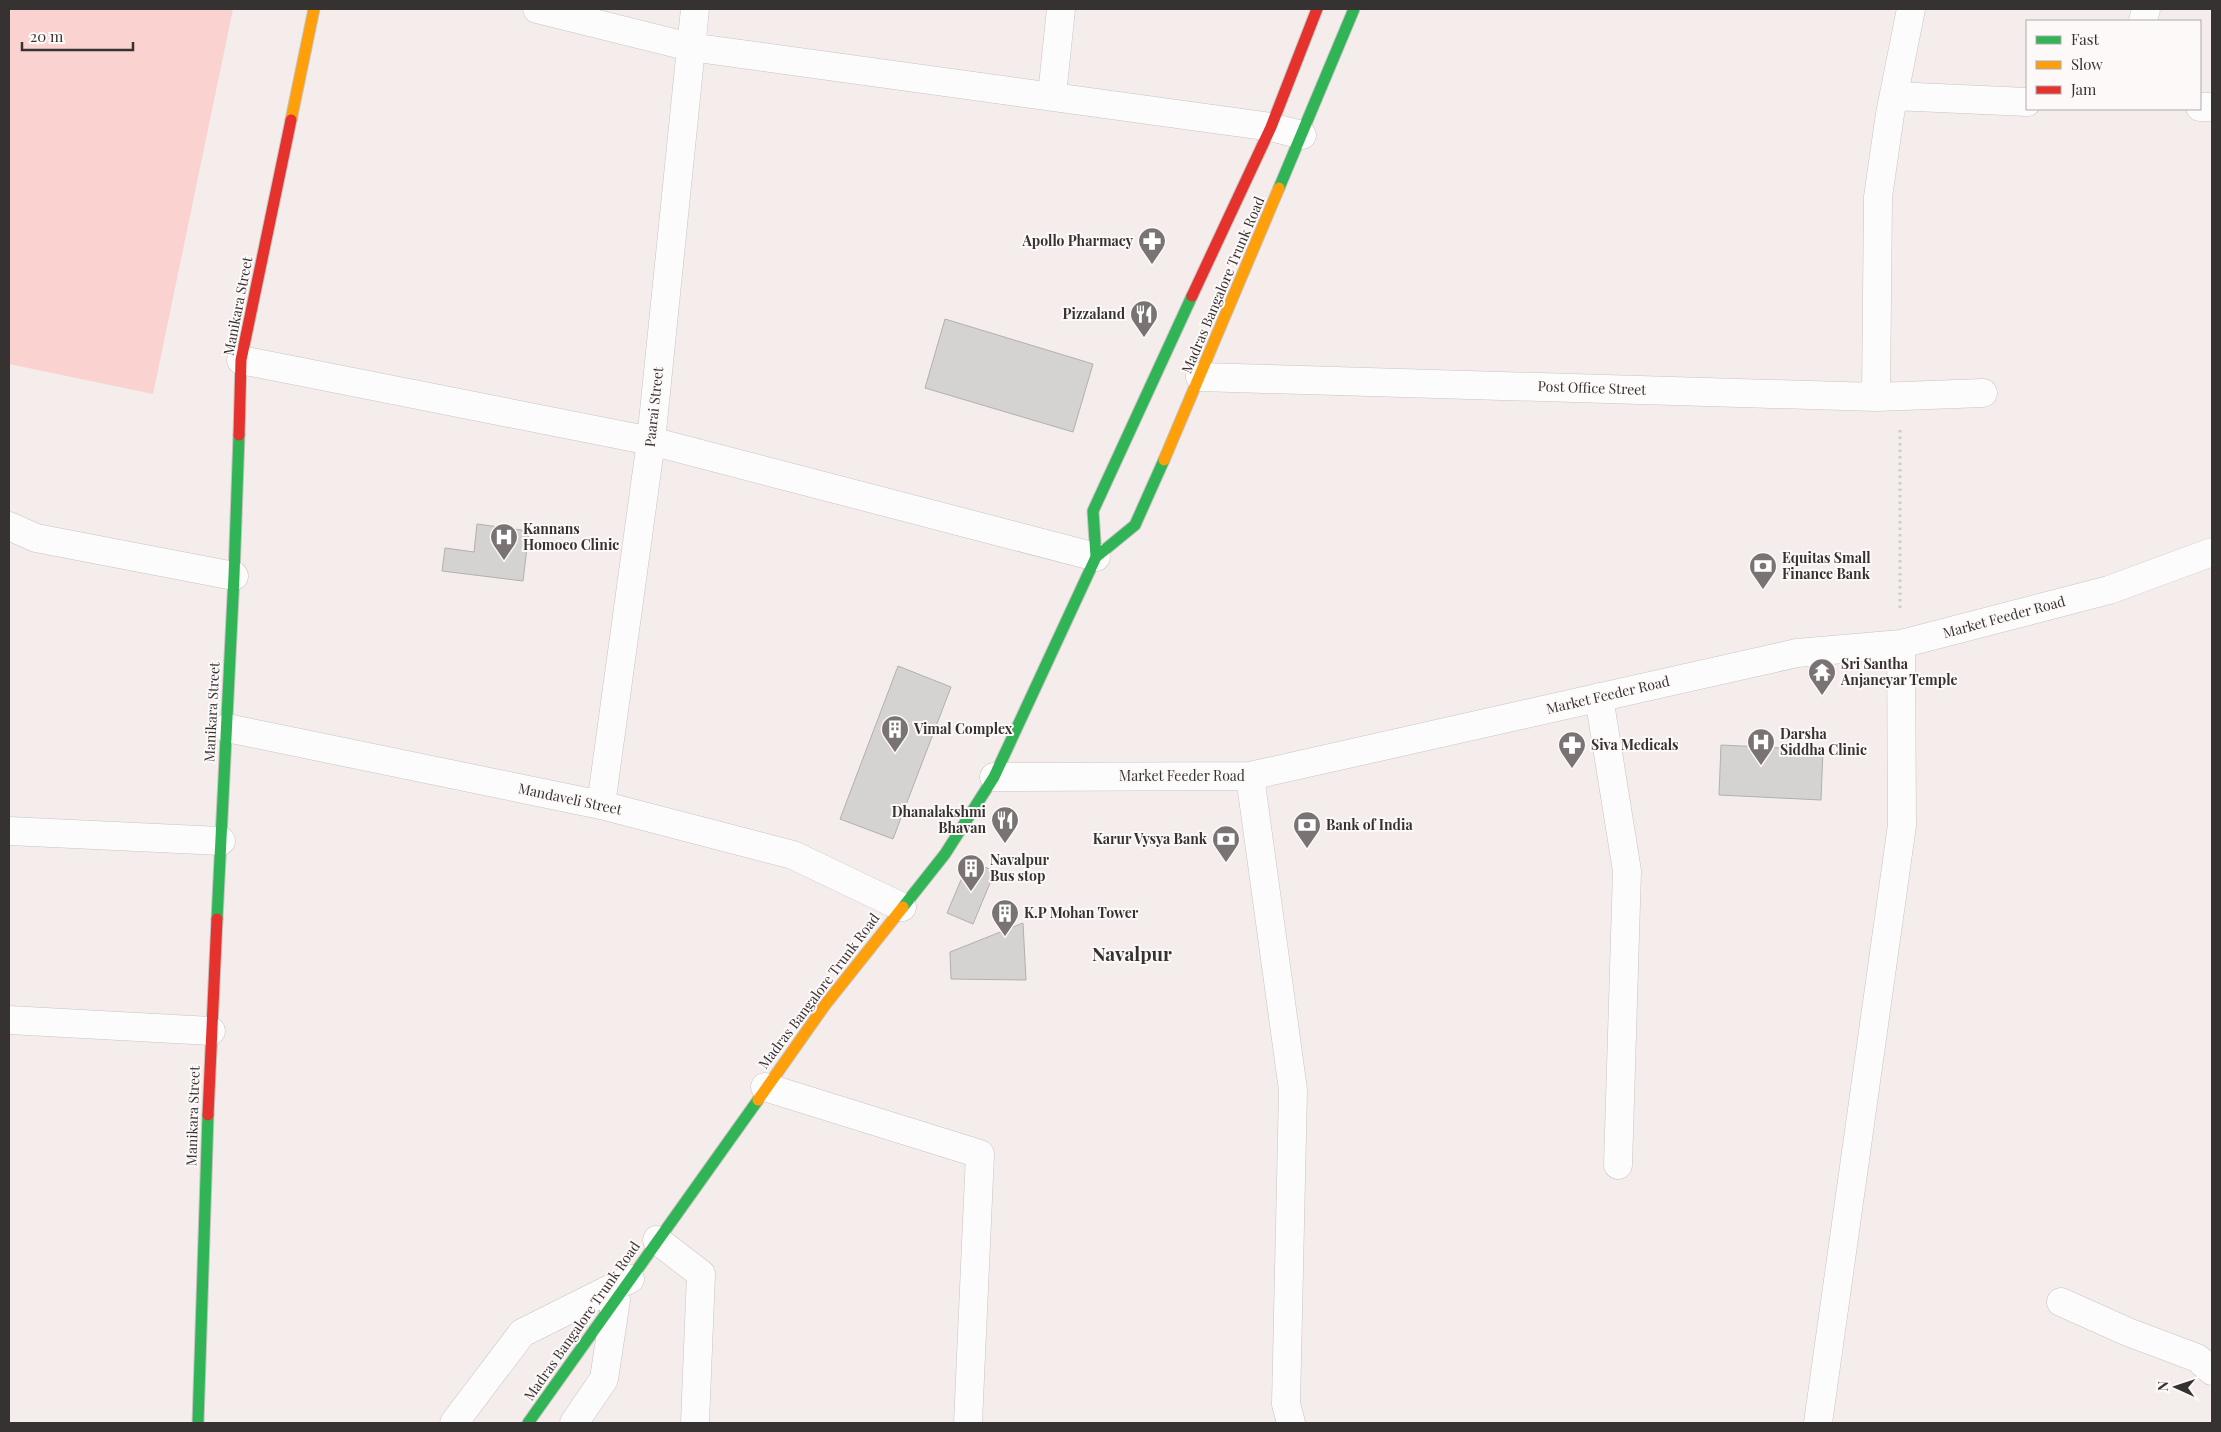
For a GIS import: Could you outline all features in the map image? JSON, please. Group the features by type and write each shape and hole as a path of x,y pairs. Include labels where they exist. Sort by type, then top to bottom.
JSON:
{"main road":[{"name":"Manikara Street","path":"198,1423 211,1031 234,576 242,360 314,9"},
{"name":"Madras Bangalore Trunk Road","path":"1096,557 1093,511 1271,126 1317,9"},
{"name":"Madras Bangalore Trunk Road","path":"528,1423 825,1005 945,854 994,777 1096,557 1135,526 1200,377 1354,9"}],"street":[{"path":"537,9 690,47 1271,126 1302,135"},
{"name":"Paarai Street","path":"601,804 651,441 695,9"},
{"path":"1052,95 1061,9"},
{"path":"1888,396 1878,197 1894,96 1911,9"},
{"path":"1894,96 2026,102"},
{"path":"242,360 651,441 1096,557"},
{"name":"Post Office Street","path":"1200,377 1888,396 1983,394"},
{"path":"9,526 36,538 234,576"},
{"name":"Market Feeder Road","path":"994,777 1250,776 1796,653 1900,644 2109,590 2212,552"},
{"path":"1818,1423 1902,825 1900,644"},
{"path":"1599,697 1627,871 1618,1165"},
{"name":"Mandaveli Street","path":"226,728 601,804 793,855 902,907"},
{"path":"1250,776 1293,1090 1286,1404 1291,1423"},
{"path":"9,831 221,841"},
{"path":"9,1020 211,1031"},
{"path":"765,1087 980,1154 968,1423"},
{"path":"658,1240 701,1274 695,1423"},
{"path":"454,1423 522,1333 623,1289"},
{"path":"574,1423 604,1379 623,1289"},
{"path":"2061,1302 2128,1332 2197,1358 2212,1371"}],"path":[{"path":"1888,396 1900,644"}],"shaded area":[{"path":"9,9 233,9 153,394 9,364"}],"building":[{"path":"945,319 1093,364 1073,432 925,388"},
{"path":"477,524 529,531 523,581 442,571 445,548 474,552"},
{"name":"Vimal Complex","path":"898,666 951,687 893,839 840,819"},
{"path":"1721,745 1823,750 1821,800 1719,795"},
{"name":"Navalpur Bus stop","path":"969,861 995,871 973,924 947,913"},
{"name":"K.P Mohan Tower","path":"1023,923 1026,980 951,979 950,952"}],"traffic: fast":[{"path":"1279,188 1354,9"},
{"path":"1096,557 1093,511 1192,296"},
{"path":"217,919 239,435"},
{"path":"903,907 945,854 994,777 1096,557 1135,525 1164,460"},
{"path":"528,1423 758,1100"},
{"path":"198,1423 208,1115"}],"traffic: slow":[{"path":"291,120 314,9"},
{"path":"1164,460 1279,188"},
{"path":"758,1100 825,1005 903,907"}],"traffic: jam":[{"path":"1192,296 1271,127 1317,9"},
{"path":"239,435 241,360 291,120"},
{"path":"208,1115 217,919"}],"place":[{"name":"Apollo Pharmacy","path":"1152,265"},
{"name":"Pizzaland","path":"1144,338"},
{"name":"Kannans Homoeo Clinic","path":"504,561"},
{"name":"Equitas Small Finance Bank","path":"1763,590"},
{"name":"Sri Santha Anjaneyar Temple","path":"1822,696"},
{"name":"Vimal Complex","path":"895,753"},
{"name":"Darsha Siddha Clinic","path":"1761,766"},
{"name":"Siva Medicals","path":"1572,769"},
{"name":"Dhanalakshmi Bhavan","path":"1005,844"},
{"name":"Bank of India","path":"1307,849"},
{"name":"Karur Vysya Bank","path":"1226,863"},
{"name":"Navalpur Bus stop","path":"971,892"},
{"name":"K.P Mohan Tower","path":"1005,937"}],"district":[{"name":"Navalpur","path":"1132,954"}]}
